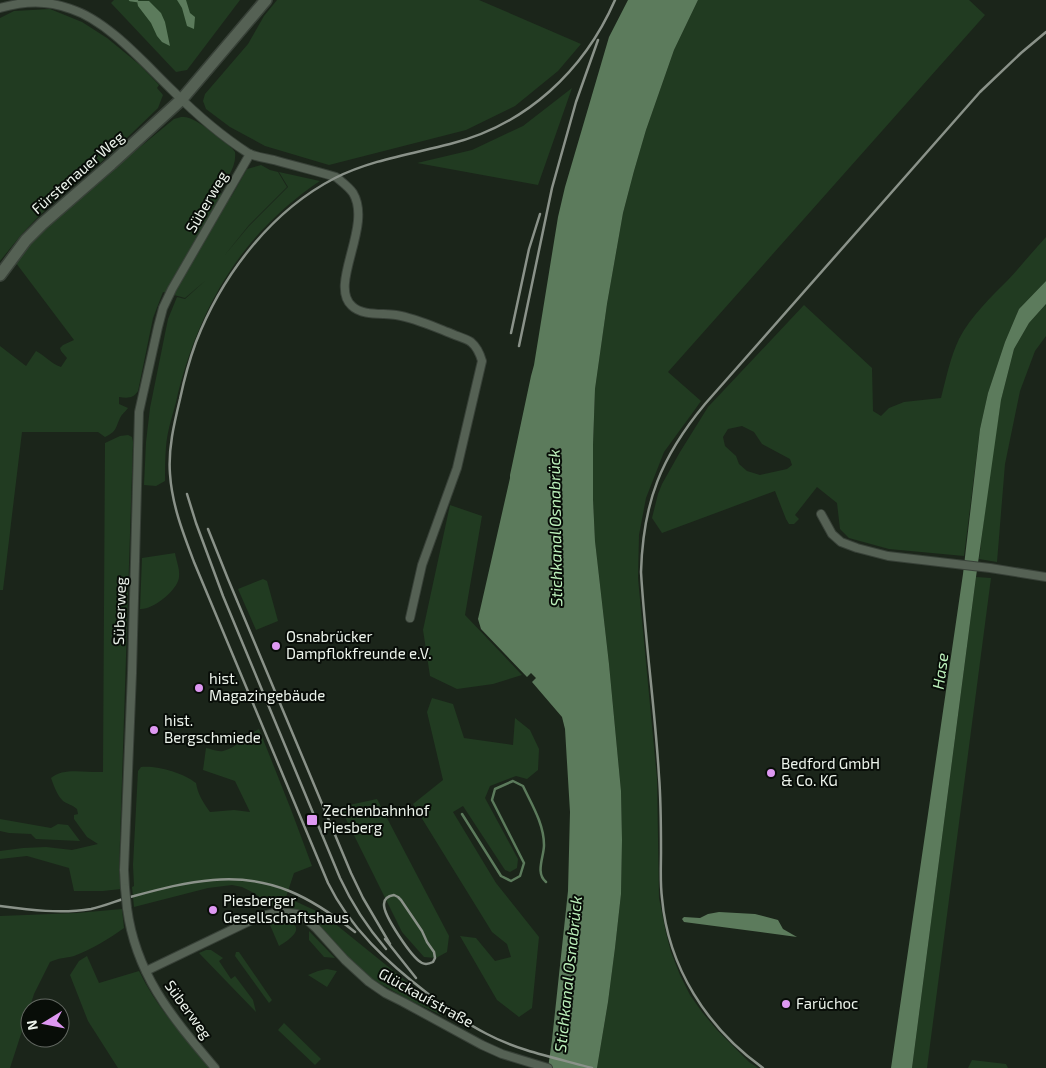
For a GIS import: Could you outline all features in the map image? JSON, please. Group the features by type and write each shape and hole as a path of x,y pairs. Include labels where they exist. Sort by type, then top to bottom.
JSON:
{"street":[{"name":"Fürstenauer Weg","path":"0,275 26,240 42,224 182,99 266,0"},
{"path":"0,8 35,2 73,9 121,40 217,130 250,154 336,178 348,186 354,194 358,205 359,217 344,286 346,300 353,308 364,312 415,319 471,343 480,352 482,361 458,468 422,565 410,618"},
{"name":"Süberweg","path":"216,1068 166,1008 155,990 137,951 130,930 127,908 124,870 139,412 158,327 172,289 250,154"},
{"path":"821,514 832,534 841,542 857,548 888,556 986,567 1046,577"},
{"name":"Glückaufstraße","path":"146,971 256,918 277,912 289,912 307,920 345,960 369,982 385,993 482,1045 502,1054 548,1068"}],"shaded area":[{"path":"114,0 240,0 187,70 176,72 111,3"},
{"path":"277,0 479,0 581,44 558,71 515,106 466,130 329,165 265,146 230,127 206,109 203,101 205,94 248,44 264,16"},
{"path":"698,0 969,0 985,15 668,372 701,401 664,452 646,498 639,535 638,578 657,779 659,898 671,952 690,995 717,1030 749,1062 758,1068 597,1068 608,1002 621,894 622,840 621,791 595,541 593,445 595,389 607,304 623,213 634,171 674,50"},
{"path":"50,9 82,22 107,38 140,65 159,85 157,88 163,95 158,108 106,158 36,219 0,261 0,18 14,11"},
{"path":"572,88 538,185 417,163 472,150 523,126"},
{"path":"181,117 200,123 235,152 232,169 219,193 231,197 247,169 261,165 278,172 287,187 249,225 224,256 249,226 288,187 279,172 320,181 282,211 253,241 237,261 210,305 199,329 182,377 167,436 165,481 156,486 144,485 150,408 168,319 177,297 185,299 206,280 185,298 163,292 153,318 138,391 132,397 119,397 119,404 128,408 112,433 105,437 98,432 22,432 3,590 0,590 0,346 26,366 36,351 61,367 67,358 60,348 74,340 16,263 44,229 174,119"},
{"path":"1046,237 1046,281 1019,309 1005,342 988,393 980,429 964,556 889,549 849,538 840,529 837,503 817,487 795,515 799,519 794,524 789,524 786,519 775,491 662,533 652,518 658,494 680,452 708,407 804,305 872,368 873,411 881,416 889,408 904,402 941,398 953,354 959,339 969,323","holes":["742,426 754,432 762,444 790,459 792,465 787,469 760,475 747,471 739,464 736,456 725,446 723,437 728,429"]},
{"path":"1046,304 1046,336 1035,351 1020,391 1005,464 997,562 979,559 1001,400 1014,349 1029,323"},
{"path":"128,435 132,437 133,442 119,871 121,889 74,891 69,868 27,856 0,859 0,851 46,847 72,850 98,844 87,837 74,819 74,815 78,814 77,809 61,799 51,778 62,773 75,771 103,772 105,443 120,436"},
{"path":"450,505 482,516 465,615 522,675 493,684 457,689 430,676 423,630"},
{"path":"175,553 179,574 178,582 170,593 158,603 140,609 142,558"},
{"path":"976,577 991,578 927,1068 912,1068"},
{"path":"263,579 267,581 278,621 256,630 238,589"},
{"path":"432,698 453,704 464,738 513,745 515,718 530,730 539,749 538,770 527,779 516,776 490,786 485,798 518,859 517,868 510,872 505,870 463,806 453,812 496,883 539,937 532,1008 519,1017 497,1000 460,936 476,938 495,961 511,957 507,944 492,932 413,804 443,780 427,712"},
{"path":"259,729 312,866 294,873 286,897 323,914 443,1011 441,1015 370,978 311,918 297,910 273,907 242,887 232,885 208,888 134,907 132,887 134,886 133,865 138,771 141,767 154,767 191,779 196,783 199,795 210,812 234,810 250,812 235,781 203,770 206,748 223,751"},
{"path":"377,799 449,936 447,952 436,958 424,957 402,932 340,807"},
{"path":"0,819 51,828 58,824 68,825 80,841 36,839 31,834 0,831"},
{"path":"122,909 124,928 106,940 74,956 50,962 33,998 20,998 20,1037 10,1068 0,1068 0,916"},
{"path":"286,921 296,927 296,930 291,937 279,946 270,925"},
{"path":"309,931 335,958 324,957 309,940"},
{"path":"211,950 223,958 219,961 231,979 235,976 253,1000 256,1012 199,953"},
{"path":"236,952 239,952 272,1000 269,1003 235,956"},
{"path":"87,956 99,983 139,971 163,1010 210,1068 118,1068 88,1021 70,975 79,961"},
{"path":"327,969 337,971 327,987 308,975 318,971"},
{"path":"284,1023 321,1059 315,1065 278,1030"},
{"path":"972,1060 1006,1064 1008,1068 968,1068"}],"water":[{"path":"177,0 186,0 190,13 195,17 194,29 187,26 182,8"},
{"name":"Stichkanal Osnabrück","path":"628,0 698,0 674,50 634,171 623,213 607,304 595,389 593,499 595,541 621,791 621,894 608,1002 597,1068 548,1068 568,891 570,812 565,729 562,717 532,682 536,678 531,673 527,677 481,629 478,619 534,365 558,217 565,187 609,37"},
{"path":"137,1 149,1 161,13 170,46 162,42 157,36 151,23 138,6"},
{"path":"1046,281 1046,304 1029,323 1014,349 1001,400 912,1068 891,1068 963,574 980,429 988,393 1005,342 1019,309"},
{"path":"719,912 755,914 778,920 783,929 797,937 684,922 682,919 684,917 700,918"}],"waterway":[{"path":"130,0 137,1"},
{"path":"462,814 501,876 511,881 520,876 524,863 492,800 495,789 513,781 523,786 542,830 544,845 541,874 546,882"}],"railway":[{"path":"592,1068 512,1045 471,1025 441,1004 384,957 347,915 328,883 194,562 176,508 171,485 170,465 176,418 196,342 207,317 235,269 251,247 270,227 290,208 335,178 377,162 478,135 527,109 569,72 587,50 615,0"},
{"path":"763,1068 724,1034 708,1015 682,972 672,948 666,923 661,886 661,804 641,572 646,524 651,502 666,462 705,404 980,92 1046,32"},
{"path":"519,346 552,188 576,102 598,40"},
{"path":"511,333 529,249 540,214"},
{"path":"187,494 223,596 340,878 360,915 386,949"},
{"path":"208,529 351,873 363,898 390,944"},
{"path":"0,906 46,911 91,909 163,888 203,881 234,879 272,885 289,891 322,908 355,932"},
{"path":"394,895 401,900 422,931 434,952 435,958 433,962 425,964 417,959 393,926 384,904 387,898 394,895"},
{"path":"385,939 416,978"}],"place":[{"name":"Osnabrücker Dampflokfreunde e.V.","path":"276,646"},
{"name":"hist. Magazingebäude","path":"199,688"},
{"name":"hist. Bergschmiede","path":"154,730"},
{"name":"Bedford GmbH & Co. KG","path":"771,773"},
{"name":"Zechenbahnhof Piesberg","path":"312,820"},
{"name":"Piesberger Gesellschaftshaus","path":"213,910"},
{"name":"Farüchoc","path":"786,1004"}],"water label":[{"name":"Hase","path":"940,671"}]}
